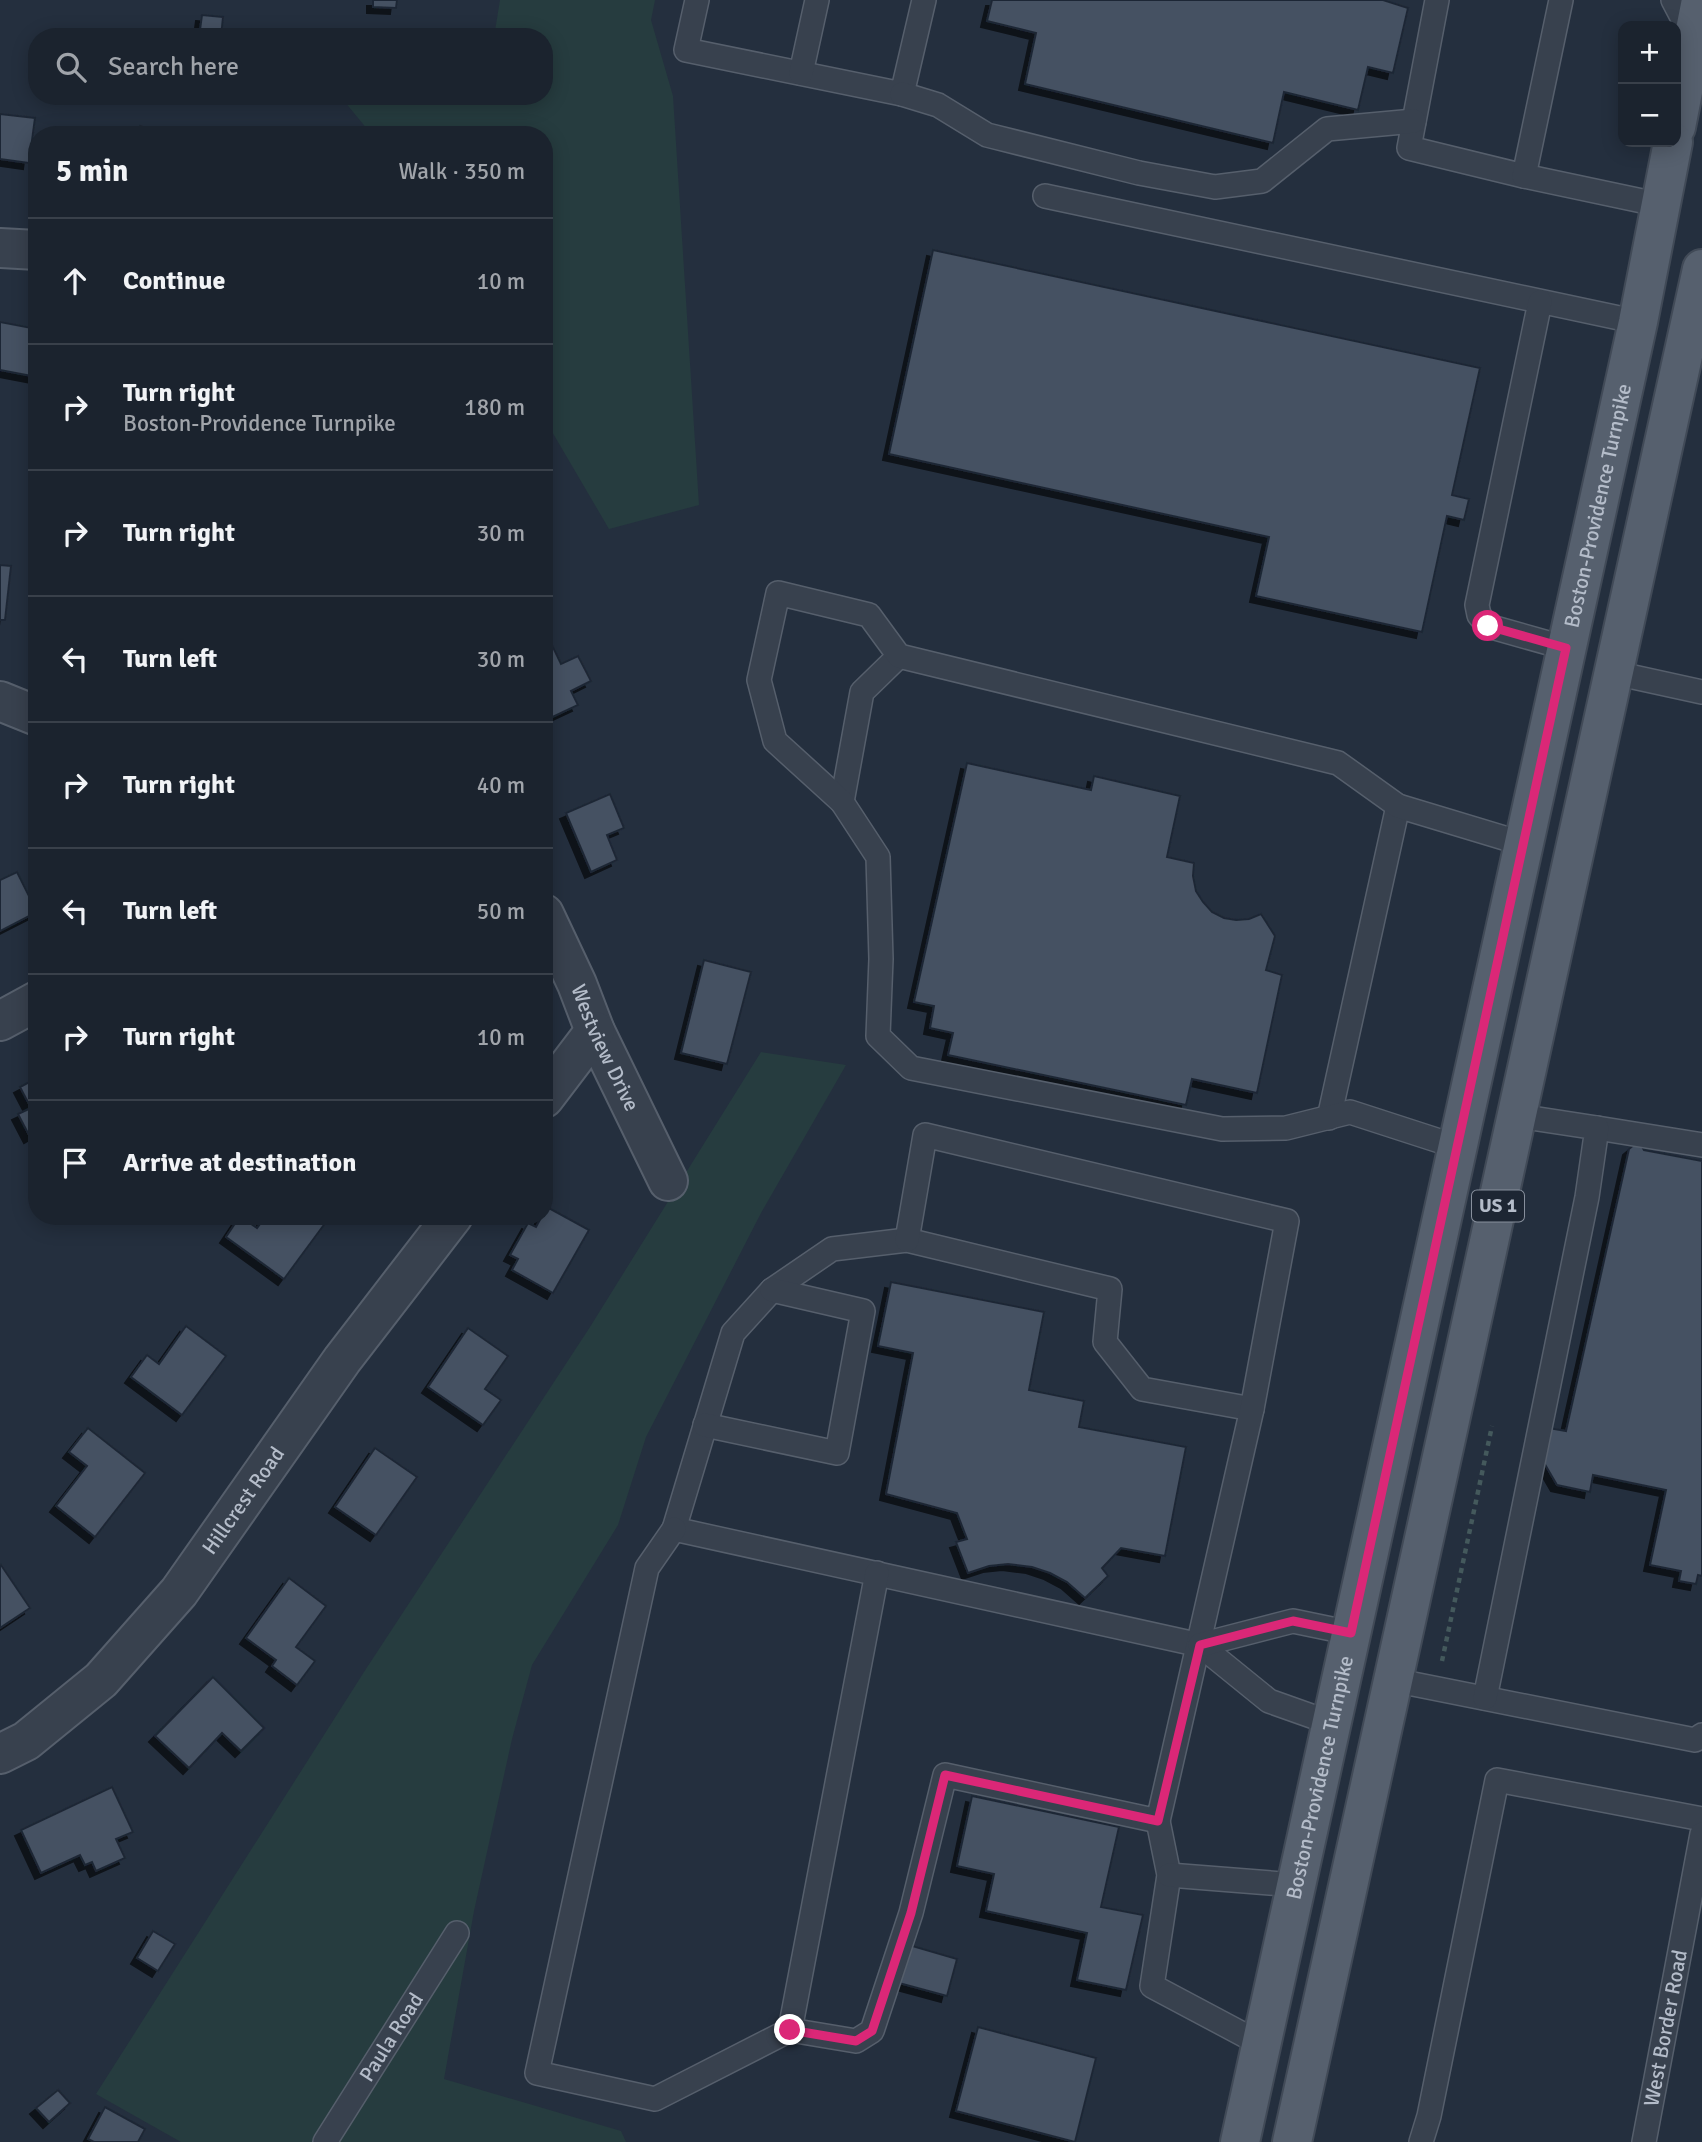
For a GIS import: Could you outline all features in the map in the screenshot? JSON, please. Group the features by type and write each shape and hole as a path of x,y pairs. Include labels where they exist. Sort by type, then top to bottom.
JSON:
{"main road":[{"path":"1681,101 1701,0"},
{"name":"Boston-Providence Turnpike","path":"1240,2142 1638,322 1672,147"},
{"name":"US 1","path":"1292,2142 1615,673 1697,316 1702,270"}],"street":[{"path":"0,248 28,250"},
{"path":"0,701 28,712"},
{"name":"Westview Drive","path":"553,933 596,1031 668,1181"},
{"path":"0,1021 28,1006"},
{"path":"553,1086 596,1031"},
{"name":"Hillcrest Road","path":"0,1754 26,1741 101,1680 179,1592 342,1360 446,1225"}],"lane":[{"path":"696,0 686,50 902,94 938,105 987,135 1139,173 1215,187 1262,181 1327,129 1414,121"},
{"path":"801,73 817,0"},
{"path":"902,94 924,0"},
{"path":"1437,0 1409,148 1661,205"},
{"path":"1524,176 1561,0"},
{"path":"1674,0 1693,38"},
{"path":"1045,195 1638,322"},
{"path":"1541,302 1477,605 1479,615 1488,626 1566,648"},
{"path":"1458,1147 1350,1112 1286,1128 1222,1129 911,1068 878,1036 881,959 878,857 842,802 775,741 759,680 778,593 869,615 898,656 1338,763 1398,806 1524,844"},
{"path":"842,802 862,692 898,656"},
{"path":"1615,673 1702,692"},
{"path":"1329,1118 1398,806"},
{"path":"1518,1116 1702,1145"},
{"path":"1485,1698 1587,1197 1597,1128"},
{"path":"907,1240 925,1135 1286,1221 1252,1409 1158,1821 1169,1875 1152,1986 1261,2044"},
{"path":"1158,1821 945,1775 911,1913 872,2031 856,2041 790,2030 655,2099 537,2073 647,1568 674,1529 733,1333 772,1290 832,1249 907,1240 1110,1289 1105,1342 1142,1389 1252,1409"},
{"path":"705,1426 837,1453 863,1311 772,1290"},
{"path":"674,1529 1200,1645 1269,1701 1331,1723"},
{"path":"790,2030 877,1573"},
{"path":"1200,1645 1293,1621 1351,1633"},
{"path":"1393,1680 1695,1740 1702,1735"},
{"path":"1421,2142 1429,2116 1497,1780 1702,1819"},
{"name":"West Border Road","path":"1644,2142 1702,1833"},
{"path":"1169,1875 1296,1885"},
{"name":"Paula Road","path":"325,2142 457,1933"}],"green space":[{"path":"500,0 655,0 651,20 673,96 699,505 609,529 553,433 553,126 365,126 347,105 553,105 553,28 495,28"},
{"path":"761,1052 846,1065 761,1213 646,1437 618,1525 532,1665 512,1739 474,1911 444,2079 621,2131 626,2142 181,2142 96,2094 364,1672 590,1327"}],"building":[{"path":"373,0 397,0 396,8 373,7"},
{"path":"992,0 1383,0 1408,8 1393,73 1368,67 1358,110 1284,92 1273,143 1025,84 1036,33 987,21"},
{"path":"202,15 223,17 222,28 200,28"},
{"path":"0,114 35,118 34,126 28,126 28,163 0,159"},
{"path":"933,250 1480,368 1452,495 1469,499 1464,520 1447,516 1422,632 1256,596 1269,537 889,454"},
{"path":"0,322 28,327 28,375 0,370"},
{"path":"0,565 11,566 5,620 0,620"},
{"path":"553,647 561,664 578,656 591,681 571,691 578,705 553,717"},
{"path":"967,763 1091,790 1094,776 1180,796 1167,857 1194,863 1196,891 1212,912 1236,920 1261,914 1275,936 1266,970 1282,975 1257,1093 1192,1079 1186,1105 948,1055 953,1033 930,1028 934,1006 914,1002"},
{"path":"610,794 624,828 607,835 617,860 591,872 566,813"},
{"path":"17,872 28,894 28,917 0,931 0,880"},
{"path":"704,960 751,972 727,1064 681,1053"},
{"path":"28,1083 28,1102 20,1087"},
{"path":"28,1109 28,1133 18,1114"},
{"path":"1635,1144 1641,1145 1644,1150 1702,1161 1702,1576 1698,1575 1696,1584 1679,1581 1681,1571 1650,1565 1666,1490 1593,1475 1590,1492 1557,1485 1543,1461 1549,1428 1566,1431 1629,1149"},
{"path":"553,1210 589,1230 553,1293 512,1270 518,1259 510,1255 527,1225 553,1225"},
{"path":"234,1225 253,1225 257,1228 259,1225 324,1225 284,1279 226,1237"},
{"path":"891,1282 1044,1312 1029,1390 1084,1401 1079,1427 1186,1447 1165,1556 1121,1548 1102,1568 1108,1576 1085,1598 1067,1582 1032,1567 1008,1564 989,1566 968,1573 956,1542 967,1539 957,1513 886,1494 913,1353 878,1346"},
{"path":"186,1326 226,1356 182,1415 131,1377 147,1355 159,1364"},
{"path":"468,1328 508,1356 485,1389 501,1400 483,1425 428,1387"},
{"path":"88,1428 145,1473 95,1537 56,1506 87,1466 69,1452"},
{"path":"375,1448 417,1477 376,1535 335,1507"},
{"path":"0,1566 30,1608 0,1628"},
{"path":"289,1578 326,1606 296,1647 315,1661 297,1685 272,1666 276,1660 246,1638"},
{"path":"213,1677 264,1728 241,1751 222,1733 189,1768 155,1736"},
{"path":"112,1787 133,1832 116,1839 125,1858 96,1871 92,1862 85,1865 80,1855 41,1873 21,1830"},
{"path":"972,1796 1119,1827 1101,1907 1143,1915 1126,1990 1077,1980 1087,1933 986,1911 994,1874 957,1866"},
{"path":"153,1931 175,1944 158,1971 137,1958"},
{"path":"909,1945 957,1959 947,1996 899,1983"},
{"path":"978,2027 1096,2058 1075,2142 956,2111"},
{"path":"58,2090 70,2103 49,2122 36,2108"},
{"path":"105,2107 145,2129 138,2142 94,2142 88,2139"}],"route":[{"path":"790,2030 856,2041 872,2031 911,1913 945,1775 1158,1821 1200,1645 1293,1621 1351,1633 1566,648 1488,626"}]}
